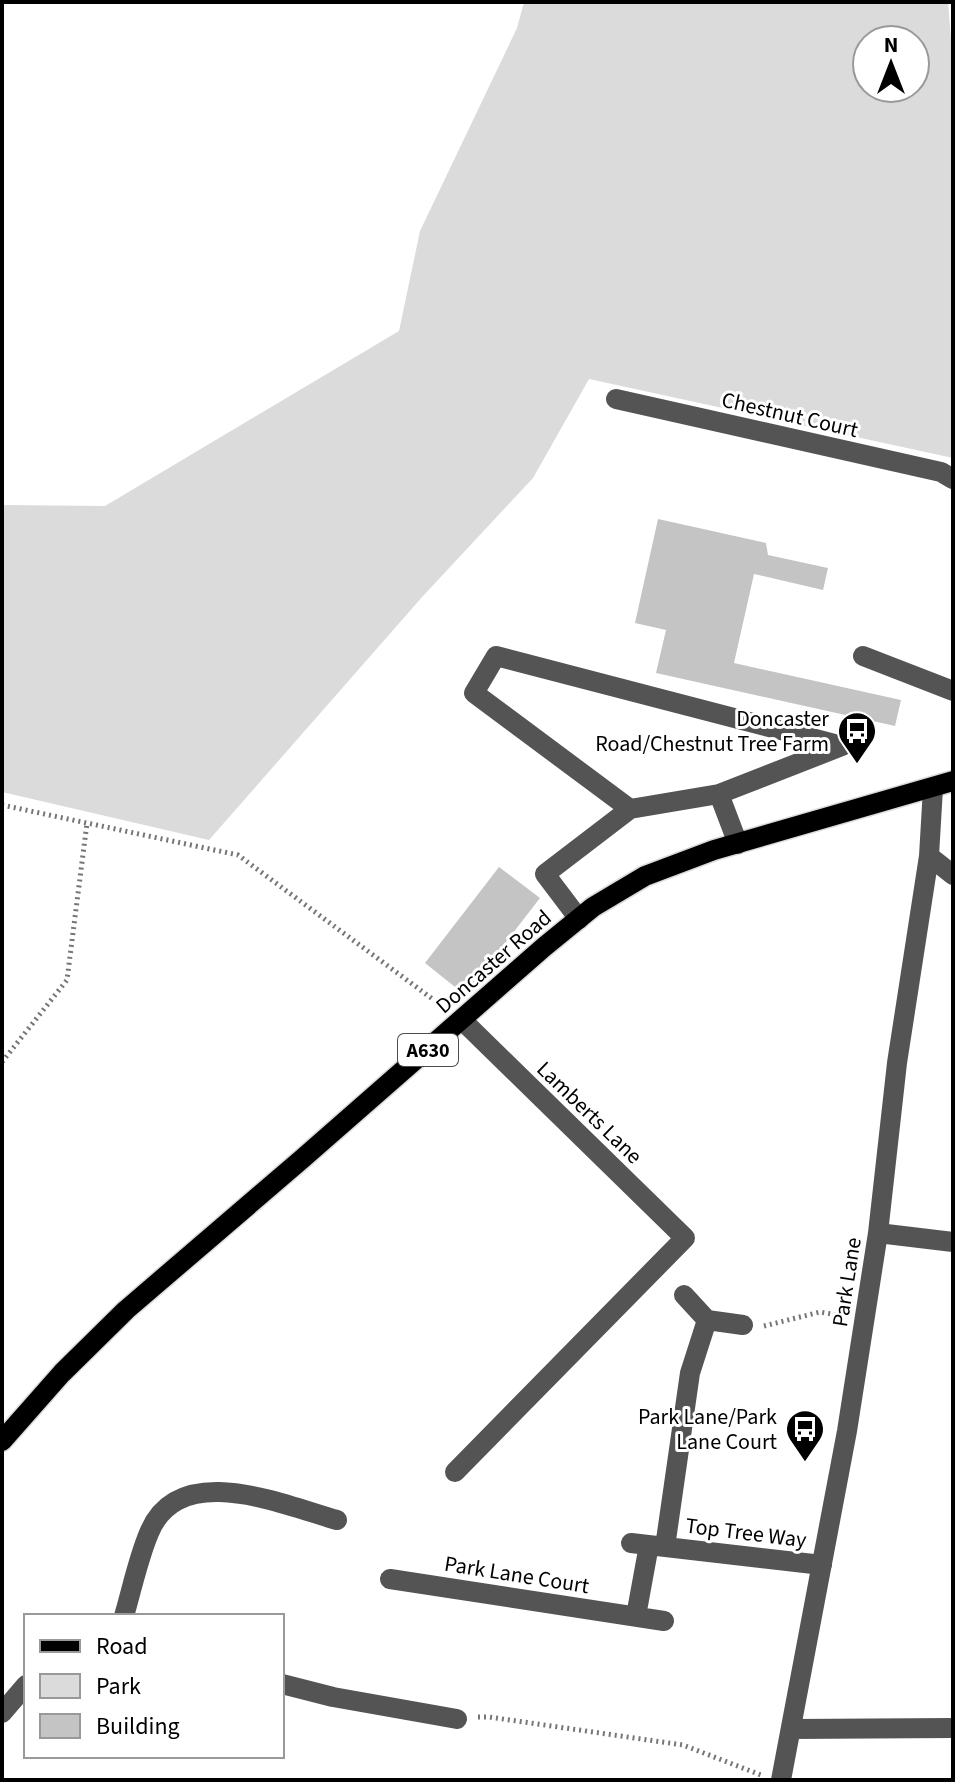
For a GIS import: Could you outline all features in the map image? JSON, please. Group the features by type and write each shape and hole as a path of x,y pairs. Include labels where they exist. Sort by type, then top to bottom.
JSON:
{"main road":[{"name":"Doncaster Road","path":"2,1441 62,1373 126,1310 579,919 645,876 738,844 953,781"}],"street":[{"name":"Chestnut Court","path":"616,399 941,472 953,479"},
{"path":"579,919 545,874 630,809 719,794 842,746 496,656 474,693 630,809"},
{"path":"863,656 953,691"},
{"name":"Park Lane","path":"781,1780 865,1319 897,1063 929,856 933,788"},
{"path":"719,794 738,844"},
{"path":"929,856 953,875"},
{"name":"Lamberts Lane","path":"455,1472 685,1238 462,1020"},
{"path":"878,1233 953,1242"},
{"path":"684,1295 707,1320 743,1325"},
{"name":"Top Tree Way","path":"707,1320 690,1373 648,1545 822,1565"},
{"path":"125,1614 149,1532 160,1514 184,1497 211,1491 230,1492 337,1520"},
{"path":"636,1616 648,1545"},
{"name":"Park Lane Court","path":"390,1579 664,1621"},
{"path":"284,1685 333,1697 457,1719"},
{"path":"2,1713 24,1687"},
{"path":"791,1729 953,1728"}],"path":[{"path":"2,805 238,855 462,1020"},
{"path":"2,1062 67,980 87,823"},
{"path":"743,1325 767,1326 820,1312 865,1319"},
{"path":"457,1719 489,1717 683,1745 774,1780"}],"green space":[{"path":"524,2 948,2 953,40 953,458 589,379 533,478 423,596 209,840 2,792 2,505 105,506 399,331 420,231 517,28"}],"building":[{"path":"658,519 766,543 768,555 828,568 823,590 754,574 734,663 901,700 895,726 656,673 666,630 635,623"},
{"path":"499,867 540,898 465,995 425,963"}],"place":[{"name":"Doncaster Road/Chestnut Tree Farm","path":"857,765"},
{"name":"Park Lane/Park Lane Court","path":"805,1463"}]}
